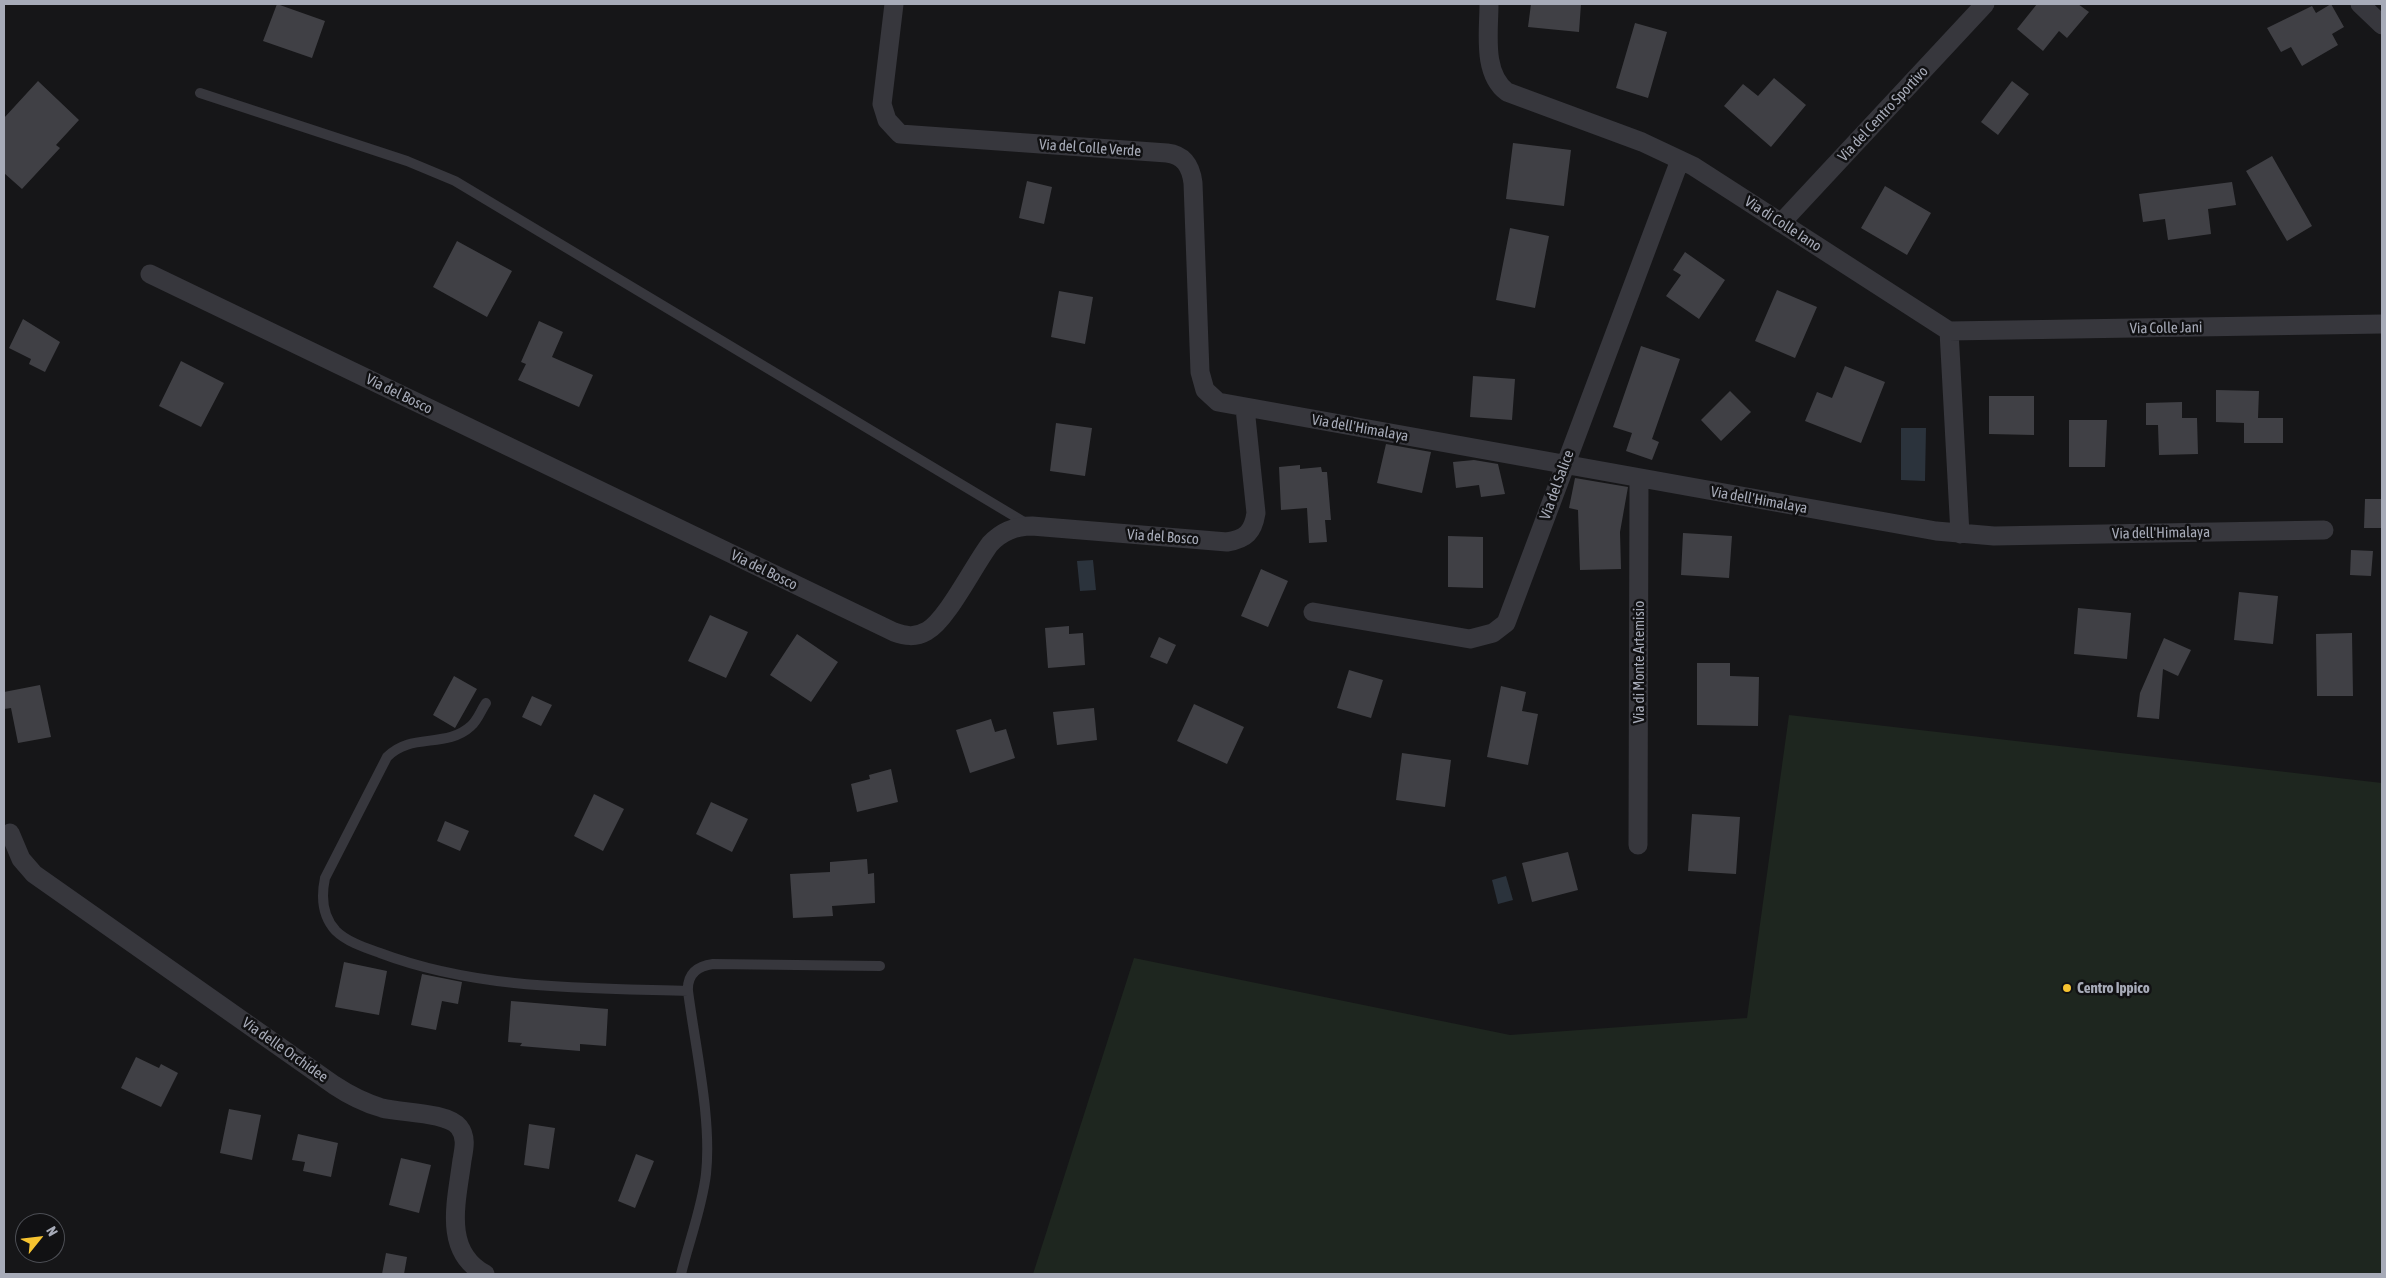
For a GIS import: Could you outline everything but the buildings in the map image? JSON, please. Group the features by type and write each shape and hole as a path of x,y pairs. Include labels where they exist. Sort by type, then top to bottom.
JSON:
{"street":[{"name":"Via del Colle Verde","path":"894,4 882,104 887,120 900,134 1167,153 1184,160 1191,173 1193,183 1199,364 1205,390"},
{"name":"Via di Colle Iano","path":"1489,4 1491,66 1495,77 1504,89 1513,95 1636,140 1706,174 1949,331"},
{"name":"Via del Centro Sportivo","path":"1781,224 1985,4"},
{"path":"2360,4 2382,26"},
{"name":"Via del Salice","path":"1313,612 1464,638 1477,638 1500,629 1509,617 1564,465 1680,160"},
{"name":"Via del Bosco","path":"150,274 900,634 919,634 932,628 994,540 1013,529 1032,526 1227,542 1247,536 1253,527 1256,513 1245,408"},
{"name":"Via Colle Jani","path":"1949,331 2382,324"},
{"path":"1949,331 1960,534"},
{"name":"Via dell'Himalaya","path":"1205,390 1218,402 1245,408 1897,525 1960,534 2001,536 2324,530"},
{"name":"Via di Monte Artemisio","path":"1638,845 1639,479"},
{"name":"Via delle Orchidee","path":"10,833 21,860 34,874 334,1085 372,1104 447,1119 459,1127 464,1141 455,1229 460,1247 467,1261 485,1274"}],"lane":[{"path":"200,93 407,161 455,181 1032,526"},
{"path":"486,703 475,721 460,734 440,740 411,742 398,748 387,757 325,878 322,899 330,922 337,932 372,950 397,960 450,973 559,988 688,991"},
{"path":"681,1274 704,1189 707,1160 707,1131 688,991 688,985 693,972 705,965 880,966"}],"shaded area":[{"path":"1901,428 1926,428 1925,481 1901,480"},
{"path":"1093,560 1096,590 1080,591 1077,561"},
{"name":"Centro Ippico","path":"1789,715 2382,783 2382,1274 1033,1274 1134,958 1510,1035 1747,1018"},
{"path":"1506,876 1513,900 1498,904 1492,880"}],"place":[{"name":"Centro Ippico","path":"2067,988"}]}
